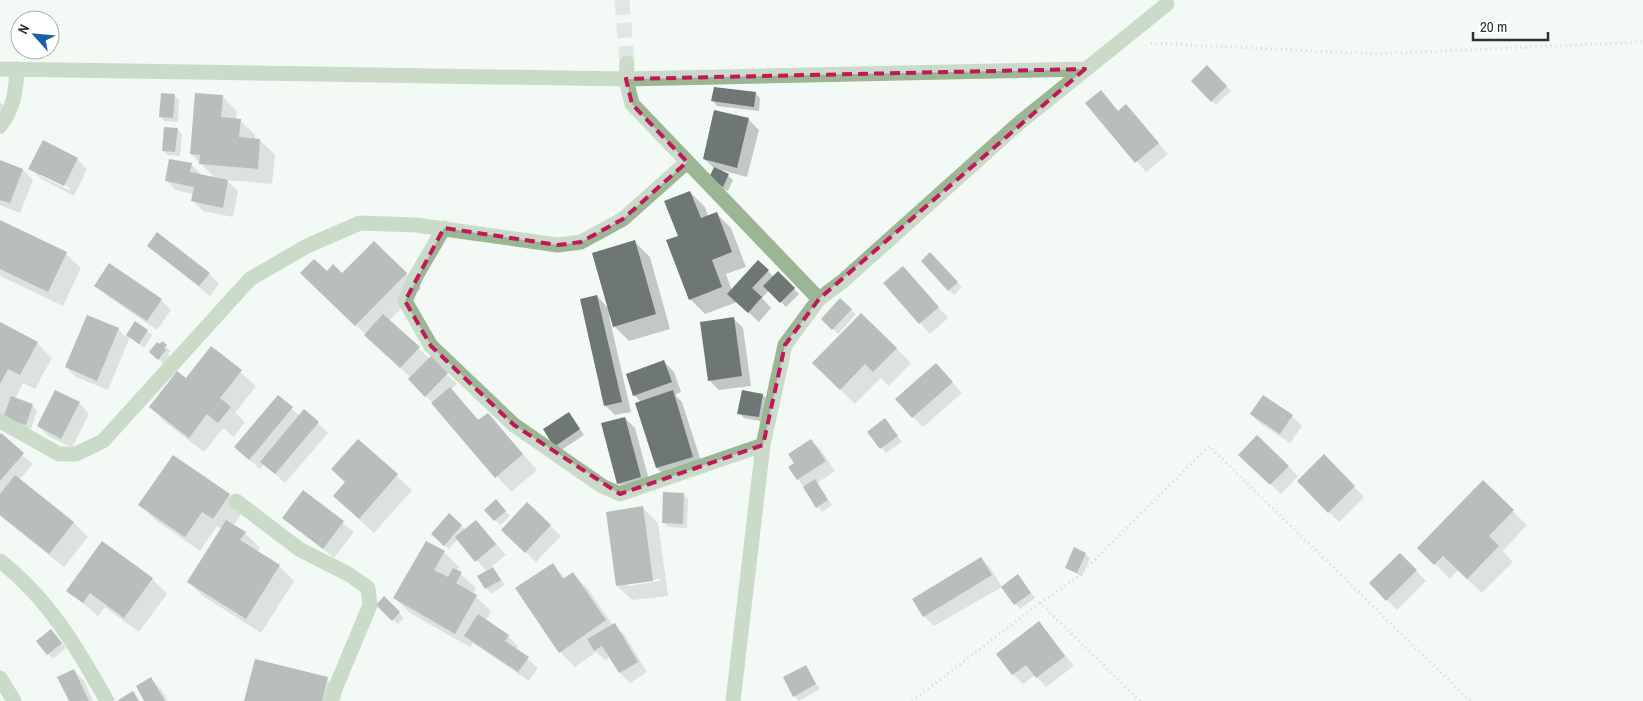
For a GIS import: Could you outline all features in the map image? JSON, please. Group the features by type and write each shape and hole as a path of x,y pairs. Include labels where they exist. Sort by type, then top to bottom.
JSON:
{"street":[{"path":"733,701 763,444 785,345 819,299 843,281 1018,124 1167,4"},
{"path":"627,63 626,79 632,104 819,299"},
{"path":"0,69 626,79 1085,69"},
{"path":"0,126 7,118 16,94 17,69"},
{"path":"0,421 59,454 76,454 102,441 250,278 307,246 360,223 444,228 558,245 581,242 623,219 687,162"},
{"path":"444,228 416,276 405,301 431,346 514,425 602,486 620,494 763,444"},
{"path":"236,500 299,549 350,575 368,588 370,605 330,701"},
{"path":"0,561 13,571 50,610 75,644 107,701"},
{"path":"0,678 14,701"}],"path":[{"path":"1120,41 1376,54 1643,42"},
{"path":"912,701 1040,603 1075,579 1209,446 1470,701"},
{"path":"1040,603 1140,701"}],"highlighted area":[{"path":"1085,69 819,299 785,345 763,445 620,494 514,425 431,346 405,301 444,228 558,245 581,242 623,219 687,162 632,104 626,79"}],"building":[{"path":"1207,65 1227,86 1211,102 1191,81"},
{"path":"714,87 756,92 754,107 711,101"},
{"path":"1101,90 1118,111 1126,104 1159,143 1135,163 1085,103"},
{"path":"161,93 175,94 173,118 159,117"},
{"path":"195,93 223,95 221,117 241,119 239,137 260,139 258,169 199,164 200,155 190,154"},
{"path":"714,110 749,118 737,168 703,159"},
{"path":"164,127 178,128 175,152 162,151"},
{"path":"43,140 78,158 64,186 28,169"},
{"path":"169,159 192,163 190,172 228,180 223,208 191,201 194,187 165,181"},
{"path":"0,160 23,169 10,203 0,200"},
{"path":"714,167 729,174 723,187 708,180"},
{"path":"690,191 701,218 717,212 732,252 712,260 722,287 689,300 666,240 678,236 664,201"},
{"path":"0,220 67,252 48,292 0,269"},
{"path":"157,232 210,273 199,286 147,246"},
{"path":"635,240 656,314 613,327 592,253"},
{"path":"374,241 407,273 355,326 300,273 314,259 327,271 333,264 342,273"},
{"path":"930,252 958,282 948,291 921,261"},
{"path":"758,260 769,270 752,288 762,297 748,313 727,294"},
{"path":"109,263 162,299 147,321 94,286"},
{"path":"903,266 939,307 919,324 883,283"},
{"path":"778,271 795,288 780,303 763,286"},
{"path":"597,295 622,402 604,406 580,299"},
{"path":"840,298 852,309 832,330 821,319"},
{"path":"861,313 897,348 873,372 865,364 840,390 812,363"},
{"path":"383,314 420,347 400,368 364,335"},
{"path":"87,315 119,328 97,381 65,367"},
{"path":"734,317 742,376 708,381 700,322"},
{"path":"135,321 148,330 139,344 126,335"},
{"path":"0,322 38,342 20,375 8,369 0,384"},
{"path":"162,341 167,345 164,348 166,350 158,360 149,352 157,342 160,344"},
{"path":"211,346 242,370 220,398 231,407 218,423 207,414 189,438 149,407 177,371 186,378"},
{"path":"431,356 448,373 425,397 408,379"},
{"path":"664,360 672,382 633,396 626,374"},
{"path":"936,363 953,382 912,418 895,399"},
{"path":"450,387 478,420 488,413 523,454 495,478 431,403"},
{"path":"55,390 80,402 61,439 37,426"},
{"path":"673,390 693,457 656,468 635,403"},
{"path":"742,390 763,394 759,417 737,414"},
{"path":"278,395 293,407 249,460 234,447"},
{"path":"1263,395 1293,415 1280,434 1250,414"},
{"path":"11,396 33,404 26,425 3,418"},
{"path":"304,409 319,422 275,474 260,462"},
{"path":"569,412 580,429 554,447 543,429"},
{"path":"625,417 641,477 617,484 601,423"},
{"path":"885,418 898,436 880,449 867,432"},
{"path":"1,433 24,453 0,481 0,435"},
{"path":"1257,435 1289,466 1270,485 1238,455"},
{"path":"358,439 398,474 359,519 333,496 345,482 331,469"},
{"path":"811,439 826,461 797,480 788,467 794,463 788,454"},
{"path":"1324,454 1355,486 1328,513 1297,481"},
{"path":"173,455 230,494 213,519 202,512 185,537 138,505"},
{"path":"15,475 74,522 49,554 0,515 0,494"},
{"path":"815,479 828,500 816,508 803,487"},
{"path":"1483,480 1514,510 1489,536 1499,546 1467,579 1443,556 1434,565 1417,548"},
{"path":"303,490 344,521 323,549 282,518"},
{"path":"663,492 684,493 683,524 662,523"},
{"path":"496,499 506,511 494,521 484,510"},
{"path":"527,502 551,525 525,553 501,530"},
{"path":"643,506 653,581 616,586 606,512"},
{"path":"449,513 462,525 444,546 431,534"},
{"path":"226,520 246,532 240,540 280,565 246,619 187,582"},
{"path":"476,520 496,544 475,562 455,537"},
{"path":"102,541 153,578 124,618 90,593 83,603 66,591"},
{"path":"426,541 445,551 434,570 448,577 453,568 462,572 456,583 477,595 455,634 393,598"},
{"path":"1074,547 1086,553 1077,573 1065,568"},
{"path":"1400,553 1417,570 1386,601 1369,583"},
{"path":"981,557 992,575 923,617 912,599"},
{"path":"553,563 563,579 573,572 606,620 559,653 515,588"},
{"path":"493,567 501,580 485,589 477,576"},
{"path":"1018,574 1031,593 1014,605 1001,587"},
{"path":"384,596 400,612 392,621 376,605"},
{"path":"478,614 509,635 505,641 529,657 518,672 464,636"},
{"path":"1039,621 1065,656 1036,678 1026,665 1012,675 996,654"},
{"path":"615,623 638,662 619,673 602,646 594,651 587,639"},
{"path":"51,629 62,643 47,655 36,641"},
{"path":"255,659 328,677 322,701 244,701"},
{"path":"806,665 816,684 793,697 783,677"},
{"path":"74,669 89,701 69,701 57,677"},
{"path":"151,677 165,701 144,701 136,686"},
{"path":"133,691 139,701 118,700"}],"tunnel":[{"path":"622,0 627,63"}]}
